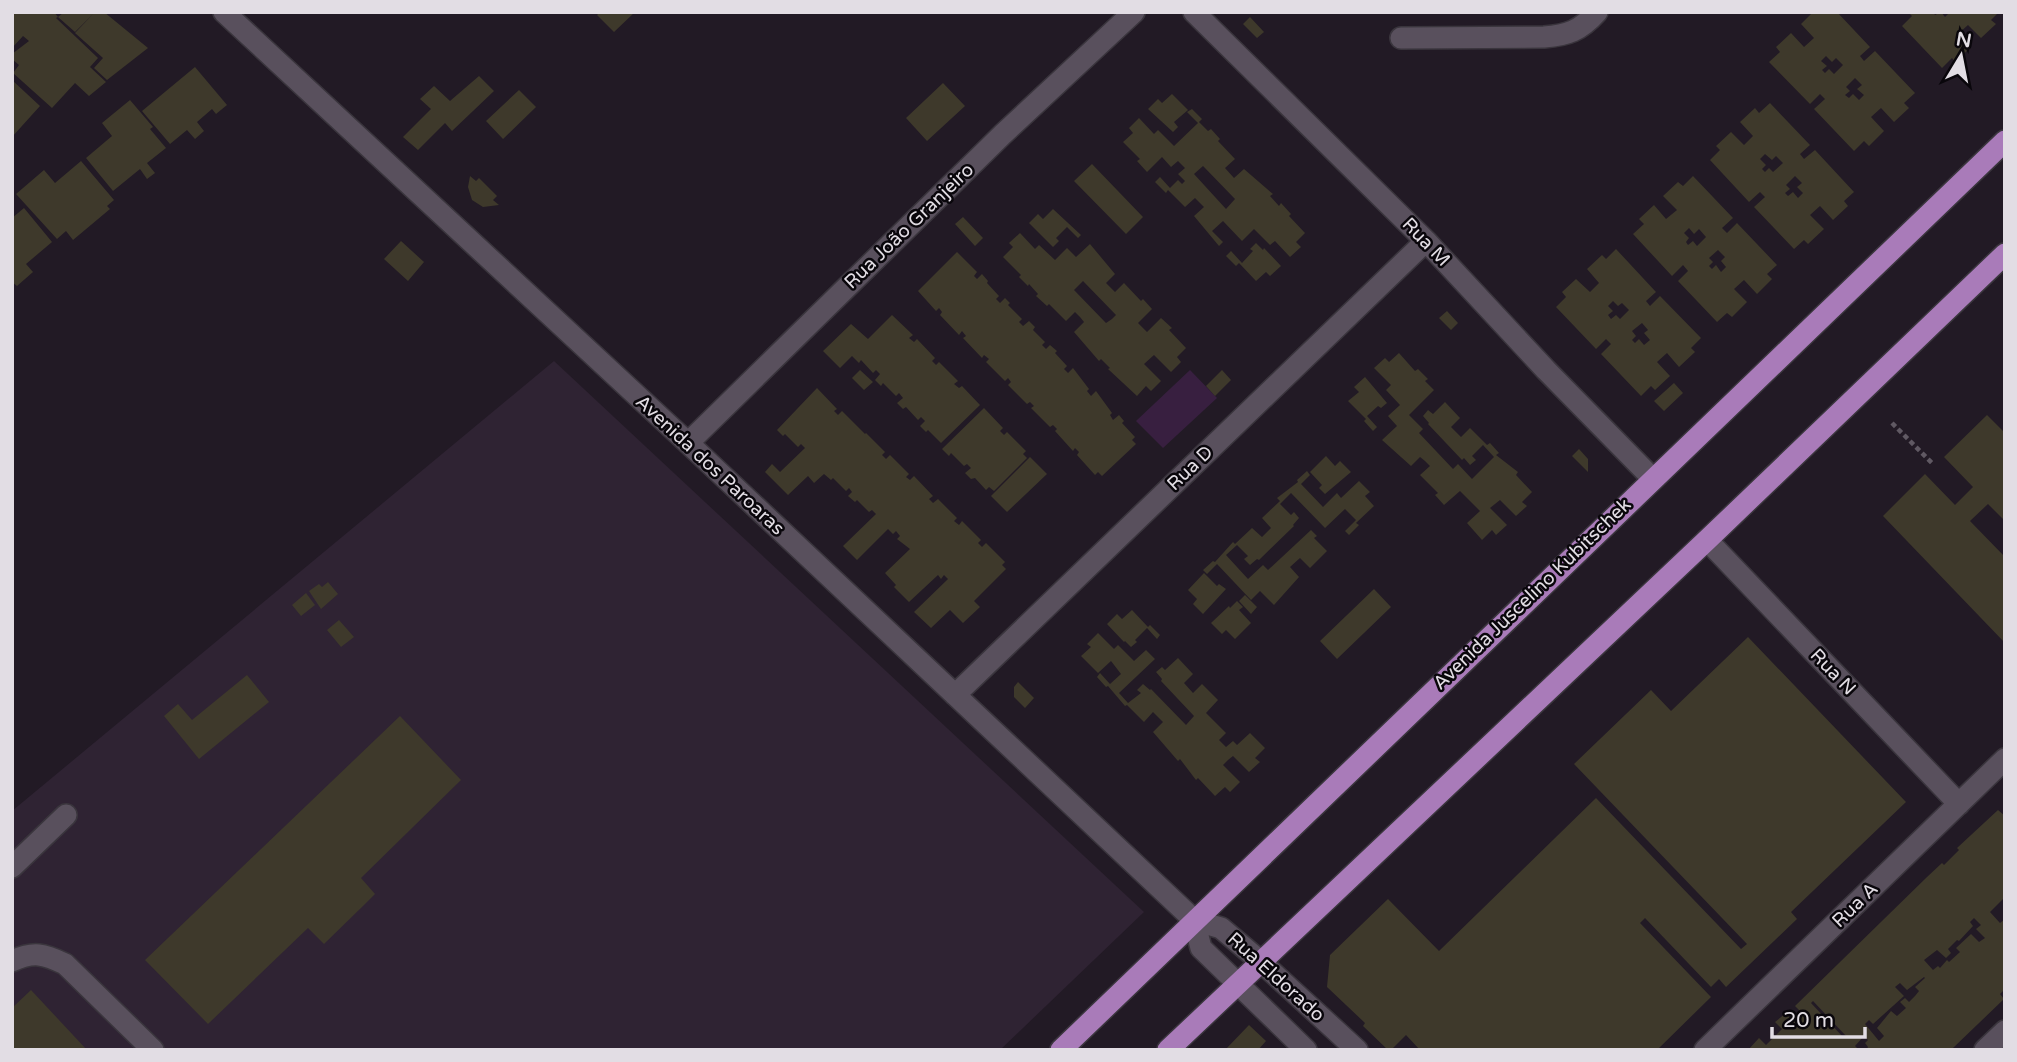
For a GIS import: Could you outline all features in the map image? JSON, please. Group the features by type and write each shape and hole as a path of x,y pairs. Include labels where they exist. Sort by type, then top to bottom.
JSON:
{"main road":[{"name":"Avenida Juscelino Kubitschek","path":"1060,1050 2005,141"},
{"path":"1168,1050 2005,254"}],"street":[{"name":"Avenida dos Paroaras","path":"224,12 688,443 1194,920"},
{"name":"Rua João Granjeiro","path":"688,443 1003,134 1134,12"},
{"name":"Rua M","path":"1194,12 1426,241 1546,370 1652,478"},
{"path":"1401,38 1567,35 1589,22 1597,12"},
{"name":"Rua D","path":"955,695 1426,241"},
{"name":"Rua N","path":"1707,540 1959,804"},
{"name":"Rua A","path":"1705,1050 2005,759"},
{"path":"12,867 66,815"},
{"name":"Rua Eldorado","path":"1194,920 1221,928 1357,1050"},
{"name":"Rua Eldorado","path":"1194,920 1201,948 1300,1048"},
{"path":"12,961 28,954 48,956 65,964 153,1050"},
{"path":"1985,1050 2005,1031"}],"path":[{"path":"1892,423 1933,464"}],"shaded area":[{"path":"554,361 1144,912 1000,1050 12,1050 12,811"},
{"path":"1190,370 1217,398 1163,448 1136,421"}],"building":[{"path":"12,12 54,12 58,17 56,18 98,58 90,67 106,82 89,96 75,83 52,108 13,73 19,65 12,59 12,54 29,41 23,36 12,48"},
{"path":"64,12 104,12 148,48 107,80 94,68 103,58 75,33 93,14 75,32 58,17"},
{"path":"600,12 635,12 614,32 597,15"},
{"path":"1813,12 1837,12 1870,47 1860,56 1864,61 1875,51 1915,93 1904,103 1909,108 1894,122 1881,108 1871,117 1884,131 1869,146 1864,141 1854,151 1814,109 1825,99 1820,94 1810,104 1769,62 1780,52 1776,47 1791,33 1804,47 1814,38 1801,24","holes":["1826,56 1832,62 1836,58 1843,65 1834,74 1829,69 1825,73 1822,70 1827,66 1821,61","1855,78 1862,85 1857,89 1864,95 1859,100 1853,94 1849,98 1845,95 1850,91 1846,87"]},
{"path":"1908,12 1933,12 1935,15 1941,12 1945,17 1950,12 1999,12 1991,20 1996,24 1981,38 1968,25 1958,34 1970,48 1955,62 1952,58 1942,68 1902,26 1912,16"},
{"path":"1250,17 1264,32 1257,38 1243,24"},
{"path":"195,67 227,105 216,114 212,109 197,122 204,131 195,139 187,130 170,144 142,111"},
{"path":"479,76 494,91 452,131 445,123 418,150 403,137 431,109 420,99 434,86 450,101"},
{"path":"12,80 40,106 12,137"},
{"path":"943,83 965,106 927,141 906,118"},
{"path":"519,90 536,107 503,139 486,121"},
{"path":"1172,94 1188,110 1174,122 1178,127 1173,132 1148,109 1158,99 1162,103"},
{"path":"130,100 153,127 150,129 166,148 147,163 155,173 147,179 140,169 113,191 86,158 112,136 102,123"},
{"path":"1770,103 1810,145 1800,154 1804,159 1815,150 1854,192 1844,201 1848,206 1833,220 1820,206 1810,215 1824,229 1808,244 1804,240 1794,249 1754,207 1765,197 1760,192 1749,202 1710,160 1720,150 1716,146 1731,132 1744,145 1753,136 1740,122 1755,108 1759,113","holes":["1765,154 1772,160 1776,156 1783,163 1773,172 1769,168 1765,172 1762,169 1766,165 1760,159","1795,176 1802,183 1797,187 1803,193 1798,198 1793,192 1788,196 1785,193 1790,189 1786,185"]},
{"path":"1192,109 1202,119 1199,122 1208,131 1211,129 1235,159 1225,168 1234,178 1244,169 1273,194 1270,196 1279,206 1281,203 1305,233 1296,242 1301,247 1290,257 1275,241 1270,245 1254,229 1242,241 1223,221 1212,231 1223,242 1219,246 1194,216 1204,207 1195,198 1185,207 1168,190 1166,193 1155,182 1160,177 1170,188 1178,180 1182,184 1185,181 1178,174 1185,168 1178,161 1171,167 1162,157 1147,172 1137,161 1140,159 1123,142 1133,133 1129,128 1139,118 1154,134 1158,130 1174,146 1198,123 1187,112","holes":["1203,166 1235,199 1226,209 1194,174"]},
{"path":"81,161 114,200 107,206 110,209 73,240 66,231 57,239 16,194 44,170 55,183"},
{"path":"1092,164 1143,217 1126,234 1074,181"},
{"path":"470,176 476,181 479,178 497,196 493,200 499,205 483,207 472,200 468,187"},
{"path":"1693,176 1733,218 1722,228 1727,233 1737,223 1777,265 1767,274 1772,279 1757,294 1744,280 1734,289 1747,302 1732,317 1727,313 1717,322 1678,281 1688,271 1683,265 1672,276 1633,234 1644,224 1639,219 1654,205 1666,219 1677,210 1663,196 1678,182 1683,186","holes":["1689,228 1694,234 1699,229 1706,237 1697,246 1693,241 1688,245 1686,242 1689,238 1684,233","1718,250 1725,257 1721,261 1726,267 1721,272 1716,265 1712,269 1709,266 1713,262 1709,258"]},
{"path":"24,208 52,242 26,264 33,272 17,286 12,282 12,218"},
{"path":"1053,209 1081,235 1078,238 1067,227 1056,238 1059,241 1053,247 1029,223 1038,214 1043,219"},
{"path":"963,217 983,238 975,246 955,224"},
{"path":"1020,233 1035,249 1039,245 1055,260 1067,248 1076,257 1090,244 1115,274 1106,283 1115,292 1124,283 1152,309 1138,323 1147,332 1161,318 1172,328 1169,330 1186,348 1177,357 1181,362 1171,372 1154,355 1144,364 1161,381 1151,391 1146,386 1137,396 1101,359 1099,361 1074,332 1084,322 1080,317 1075,312 1066,321 1049,304 1047,306 1036,296 1038,294 1019,277 1021,275 1003,257 1013,247 1009,243","holes":["1083,281 1116,315 1106,323 1074,290"]},
{"path":"401,241 424,262 408,281 384,259"},
{"path":"1256,243 1281,266 1270,276 1266,272 1256,281 1239,263 1236,266 1226,256 1231,251 1242,263 1253,251 1250,249"},
{"path":"1616,249 1656,292 1646,301 1650,306 1660,296 1701,338 1691,348 1695,352 1679,367 1667,353 1657,362 1670,376 1655,390 1651,386 1641,396 1601,354 1611,344 1606,339 1596,349 1556,307 1566,297 1562,292 1576,279 1590,292 1599,283 1587,269 1602,255 1606,259","holes":["1613,301 1618,306 1622,303 1629,310 1620,319 1616,315 1611,319 1608,315 1613,311 1608,306","1642,323 1648,330 1644,333 1650,340 1644,345 1639,339 1635,343 1632,340 1636,336 1632,331"]},
{"path":"957,252 977,272 974,276 977,279 982,274 988,281 999,296 996,299 1000,303 1005,298 1010,303 1008,305 1022,319 1019,322 1023,326 1029,321 1035,327 1033,330 1045,342 1042,345 1046,349 1050,345 1057,351 1055,353 1067,366 1064,369 1068,373 1073,368 1089,389 1087,391 1091,396 1096,391 1112,413 1110,415 1113,420 1119,415 1124,421 1122,423 1135,437 1132,440 1136,444 1102,476 1098,472 1095,475 1077,455 1079,452 1075,448 1073,451 1055,431 1057,429 1053,425 1050,427 1031,408 1034,406 1030,402 1027,404 1008,385 1011,382 1008,378 1005,381 986,362 989,359 984,355 982,358 963,338 966,336 962,331 959,335 940,315 942,312 939,308 936,311 918,291"},
{"path":"1447,311 1458,323 1451,330 1439,318"},
{"path":"892,315 913,335 909,338 914,342 917,339 935,358 932,361 936,365 939,362 958,381 954,384 959,388 962,386 980,405 941,443 920,426 925,421 921,417 918,420 906,407 903,409 897,403 903,398 899,393 896,396 883,383 881,386 875,380 880,374 876,370 873,373 861,360 859,363 852,356 840,368 823,351 851,324 868,339"},
{"path":"1399,353 1415,371 1418,369 1428,379 1425,381 1434,390 1409,415 1423,429 1419,433 1453,469 1458,464 1472,479 1494,457 1483,445 1472,456 1476,460 1470,465 1428,424 1423,416 1428,410 1433,414 1445,402 1460,418 1451,427 1461,437 1470,428 1487,445 1490,443 1499,453 1496,455 1518,472 1516,475 1532,492 1522,502 1527,506 1516,516 1500,500 1490,508 1507,525 1496,535 1492,530 1482,540 1467,523 1480,511 1460,491 1444,505 1435,495 1438,493 1420,475 1430,466 1420,457 1411,466 1382,440 1397,426 1388,416 1400,405 1386,390 1391,385 1374,368 1385,358 1389,362"},
{"path":"860,370 873,382 864,390 852,378"},
{"path":"1222,370 1231,380 1215,396 1206,386"},
{"path":"1365,377 1387,403 1381,408 1378,406 1367,416 1377,427 1373,431 1364,421 1366,419 1348,401 1359,392 1354,387"},
{"path":"1674,383 1683,393 1664,411 1654,401"},
{"path":"817,388 837,409 834,411 838,415 842,411 885,452 882,455 886,459 890,455 909,474 906,477 910,480 914,476 933,496 929,499 933,503 938,499 957,518 954,521 959,525 962,521 981,540 978,543 982,547 986,543 1005,562 1002,565 1006,569 974,601 980,607 963,623 950,610 931,628 914,612 948,579 944,575 941,579 938,575 909,602 894,587 896,585 885,573 910,549 897,539 900,536 896,531 893,534 888,529 857,560 843,546 876,514 872,510 869,512 857,500 855,502 848,496 852,492 849,488 846,491 833,478 831,480 824,474 814,483 808,476 788,495 765,472 772,464 780,472 805,448 801,444 798,447 777,430"},
{"path":"984,408 1003,428 1000,431 1004,435 1007,432 1026,451 1023,454 1027,458 994,491 989,487 986,490 975,478 971,479 965,473 971,468 967,464 964,466 951,453 949,456 942,449"},
{"path":"1987,415 2005,433 2005,521 1988,504 1970,521 2005,557 2005,643 1883,516 1925,474 1955,505 1973,487 1944,457"},
{"path":"1579,449 1588,459 1588,472 1572,456"},
{"path":"1326,456 1335,466 1340,461 1351,472 1325,494 1319,488 1322,485 1310,472"},
{"path":"1030,457 1047,474 1007,512 991,496"},
{"path":"1307,471 1310,475 1301,484 1323,507 1337,493 1341,498 1359,481 1370,492 1365,496 1374,506 1356,523 1359,525 1349,535 1345,531 1356,520 1345,509 1325,528 1291,493 1280,504 1291,515 1294,512 1299,518 1259,560 1250,565 1244,559 1248,556 1237,545 1226,555 1248,579 1263,565 1268,570 1311,530 1317,536 1314,538 1327,551 1310,568 1300,558 1290,567 1299,577 1274,605 1260,591 1251,600 1217,564 1207,574 1203,570 1252,528 1262,537 1271,528 1262,518 1280,501 1277,498 1298,482"},
{"path":"1204,573 1217,586 1219,584 1226,589 1203,614 1193,604 1197,599 1188,590"},
{"path":"328,582 338,594 321,609 309,591"},
{"path":"1374,589 1391,607 1337,659 1320,641"},
{"path":"306,593 315,605 301,616 292,605"},
{"path":"1245,595 1257,607 1251,614 1239,601"},
{"path":"1237,601 1243,607 1239,610 1251,623 1235,639 1226,630 1222,634 1211,623"},
{"path":"1132,610 1160,635 1157,639 1147,628 1131,647 1107,624 1117,614 1122,619"},
{"path":"339,620 354,637 341,647 327,630"},
{"path":"1098,633 1114,649 1118,645 1134,661 1146,650 1155,659 1119,693 1128,703 1141,693 1137,690 1143,684 1186,725 1194,716 1156,672 1162,667 1165,670 1178,658 1193,674 1184,683 1193,693 1202,684 1218,700 1206,713 1226,733 1219,740 1226,747 1233,741 1237,745 1250,733 1265,748 1255,758 1260,762 1249,772 1233,756 1223,765 1240,782 1230,792 1225,787 1215,796 1198,778 1196,780 1153,732 1163,722 1153,712 1144,722 1097,677 1100,673 1110,684 1121,674 1111,661 1098,673 1081,656 1091,647 1087,644"},
{"path":"1748,637 1906,802 1791,912 1797,919 1726,987 1719,979 1711,987 1645,918 1640,923 1711,997 1657,1050 1420,1050 1406,1035 1388,1050 1363,1026 1365,1023 1327,987 1330,955 1388,899 1439,951 1596,798 1741,949 1747,944 1574,764 1651,690 1671,711"},
{"path":"247,675 269,702 199,759 164,716 178,704 192,720"},
{"path":"1018,682 1034,698 1025,708 1014,697 1014,687"},
{"path":"400,716 461,780 361,878 375,894 324,944 308,928 208,1024 145,960"},
{"path":"1998,810 2005,816 2005,897 1990,912 2000,923 2005,919 2005,989 2000,994 2004,999 1953,1048 1954,1050 1866,1050 1868,1047 1865,1043 1868,1040 1864,1036 1855,1046 1859,1050 1748,1050 1759,1038 1766,1045 1782,1029 1775,1022 1786,1013 1792,1020 1801,1012 1795,1006 1927,877 1942,863 1944,865 1959,850 1957,848","holes":["1974,918 1981,925 1976,929 1985,938 1979,942 1971,934 1956,948 1960,952 1949,962 1947,960 1940,968 1938,966 1933,970 1924,960 1937,950 1946,958 1951,953 1948,949 1973,926 1970,922","1925,978 1915,987 1919,991 1909,1002 1905,998 1900,1002 1906,1008 1897,1016 1891,1011 1877,1028 1884,1036 1879,1041 1865,1024 1869,1020 1873,1024 1904,996 1895,987 1900,983 1907,990","1813,1001 1846,1036 1844,1038 1811,1003"]},
{"path":"31,990 87,1050 12,1050 12,1008"},
{"path":"1249,1025 1266,1041 1258,1050 1225,1050"}]}
